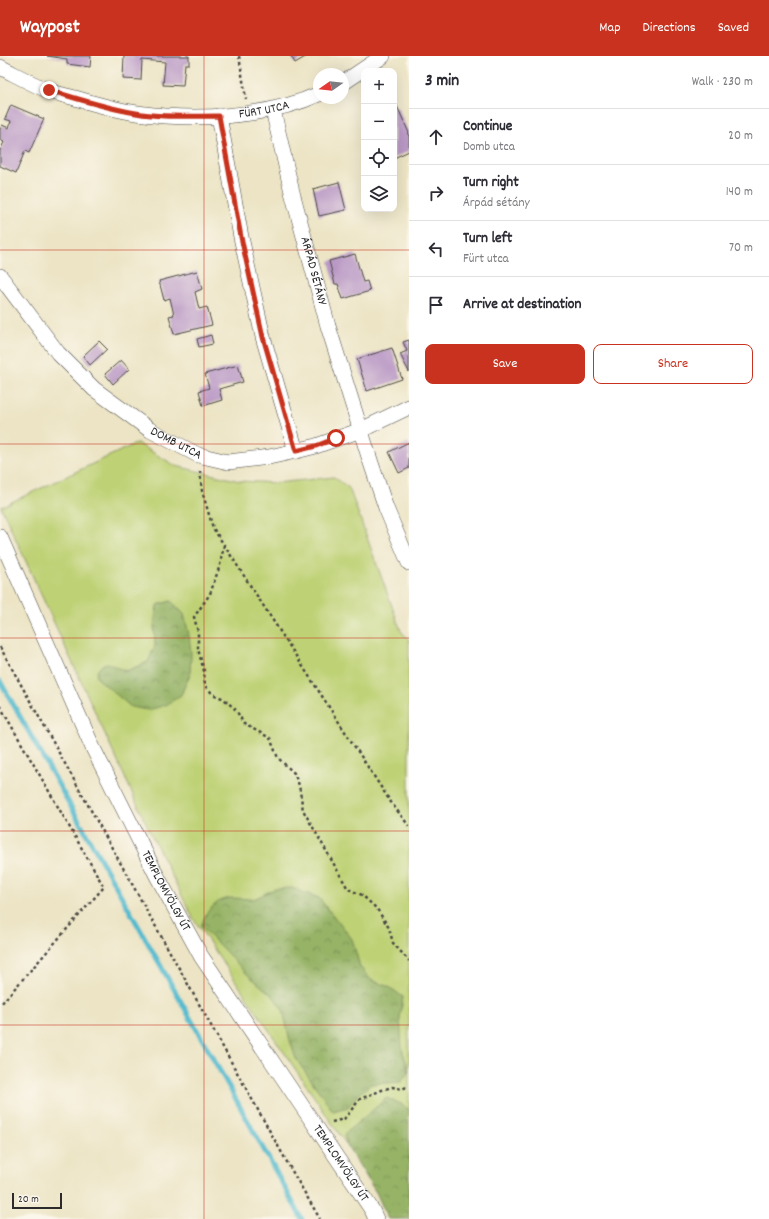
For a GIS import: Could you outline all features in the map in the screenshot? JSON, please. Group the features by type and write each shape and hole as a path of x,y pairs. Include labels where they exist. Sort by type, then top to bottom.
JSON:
{"street":[{"path":"349,79 383,56"},
{"name":"FÜRT UTCA","path":"0,67 49,90 96,104 137,113 182,116 248,114 273,110 313,97"},
{"name":"ÁRPÁD SÉTÁNY","path":"273,110 292,192 328,326 386,508 409,563"},
{"path":"219,116 241,237 263,337 296,451"},
{"name":"DOMB UTCA","path":"0,276 58,353 94,389 150,430 198,455 228,462 269,457 296,451 316,446 361,430 409,407"},
{"name":"TEMPLOMVÖLGY ÚT","path":"0,537 93,748 157,876 201,956 372,1210 376,1219"}],"path":[{"path":"239,56 248,114"},
{"path":"198,455 202,491 213,528 390,801 409,826"},
{"path":"224,545 220,565 210,594 194,617 198,632 198,649 204,671 205,686 214,694 224,699 236,710 244,724 270,738 278,758 294,773 299,785 303,810 348,889 362,895 377,909 389,928 393,942 409,961"},
{"path":"0,647 320,1219"},
{"path":"0,706 104,887 0,1005"},
{"path":"316,1126 344,1119 360,1099 382,1090 392,1088 402,1089 409,1086"}],"green space":[{"path":"137,443 176,466 240,481 276,483 334,477 349,488 401,631 409,640 409,1110 401,1104 344,1134 348,1147 193,918 150,832 1,507"},
{"path":"171,601 184,614 189,635 191,655 190,674 181,695 166,705 148,710 131,707 96,677 97,671 103,664 108,663 126,671 148,662 155,645 154,626 157,605"},
{"path":"292,888 319,898 352,939 360,967 371,980 389,987 403,997 400,1018 402,1049 409,1071 401,1082 371,1084 358,1095 348,1107 333,1111 296,1059 283,1010 273,996 248,975 201,926 207,912 219,901 230,898 254,899 274,889"},
{"path":"387,1098 401,1104 409,1110 409,1219 388,1219 377,1194 348,1147 344,1134"}],"building":[{"path":"47,56 91,56 90,67 67,64 67,59"},
{"path":"124,56 189,56 189,64 185,64 183,86 163,85 165,62 142,60 141,80 123,79"},
{"path":"291,56 307,56 295,63"},
{"path":"11,105 44,119 29,153 25,151 16,173 0,166 0,151 4,142 0,140 0,130 2,125 9,128 11,121 5,119"},
{"path":"397,106 409,133 409,151 397,157"},
{"path":"339,182 346,210 319,216 313,189"},
{"path":"355,254 363,282 367,281 370,291 343,299 338,284 335,284 329,261"},
{"path":"197,271 202,289 195,292 199,309 207,307 212,325 174,334 169,316 174,315 170,298 164,300 159,281"},
{"path":"211,335 213,344 199,347 197,339"},
{"path":"409,340 409,372 400,354 407,351 403,342"},
{"path":"99,341 107,349 90,365 83,356"},
{"path":"392,348 402,379 367,391 357,359"},
{"path":"121,360 129,369 113,384 105,374"},
{"path":"238,365 243,382 219,389 222,400 203,406 199,391 209,388 205,374"},
{"path":"409,442 409,468 399,473 389,452"}],"waterway":[{"path":"0,681 302,1219"}],"route":[{"path":"49,90 96,104 137,113 182,116 219,116 228,174 263,337 296,451 316,446 336,438"}]}
